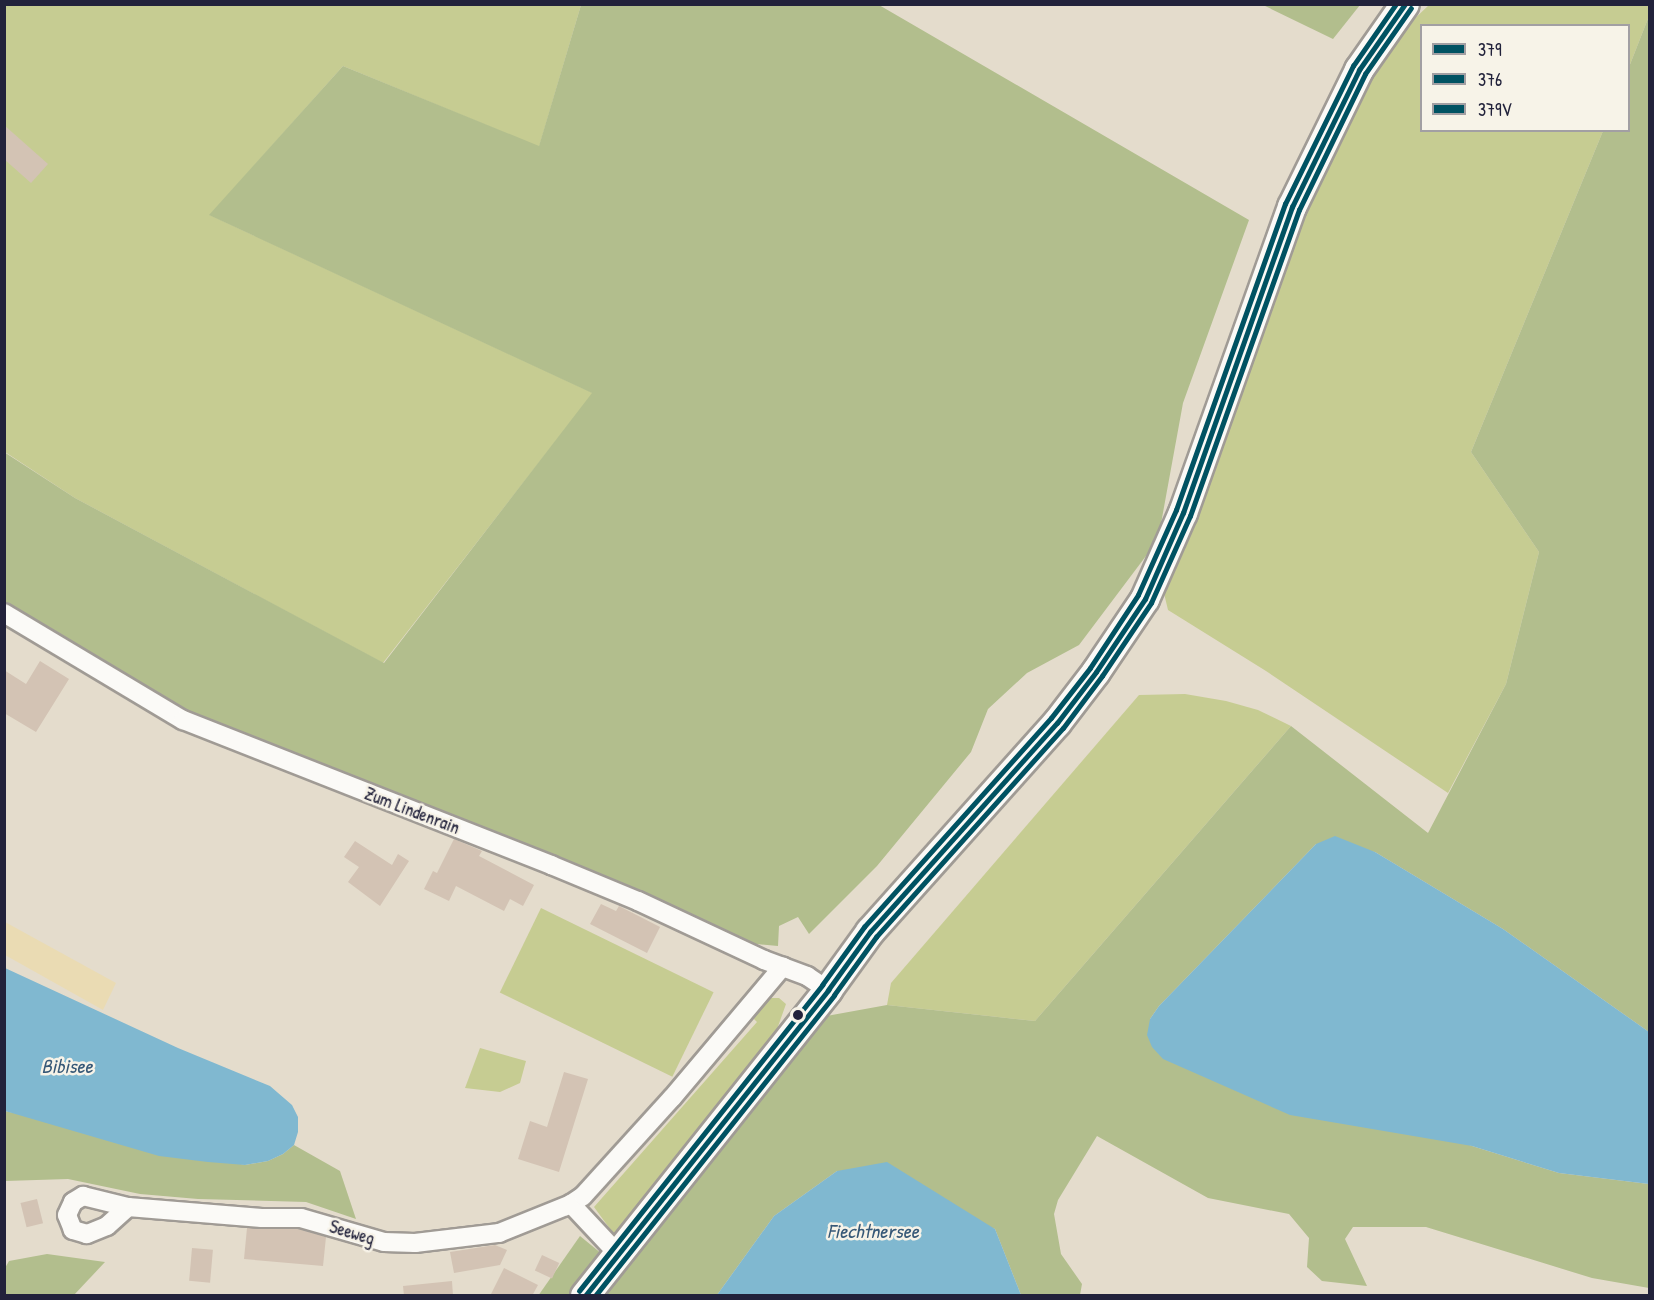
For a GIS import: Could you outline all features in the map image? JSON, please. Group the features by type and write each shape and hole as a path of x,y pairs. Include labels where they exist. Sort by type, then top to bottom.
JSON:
{"main road":[{"path":"585,1296 828,990 870,932 1057,723 1096,672 1145,598 1183,513 1292,207 1359,70 1405,4"}],"street":[{"name":"Zum Lindenrain","path":"4,613 183,720 551,865 764,960 807,976 828,990"},
{"name":"Seeweg","path":"128,1207 262,1218 301,1218 384,1242 415,1243 499,1233 571,1204 583,1196 672,1098 783,966"},
{"path":"571,1204 618,1254"}],"green space":[{"path":"4,5 581,5 539,147 343,66 210,215 593,393 383,663 75,498 5,452"},
{"path":"581,5 879,5 1249,220 1183,403 1158,540 1079,645 1027,673 988,709 971,752 877,866 809,934 798,917 779,926 778,946 746,943 644,894 548,853 185,716 5,607 4,452 75,498 384,663 592,393 209,215 343,66 539,146"},
{"path":"1263,5 1360,5 1333,39"},
{"path":"1429,5 1649,5 1649,16 1630,64 1630,24 1420,24 1420,132 1603,132 1471,452 1539,552 1506,684 1448,793 1266,671 1168,610 1162,585 1302,212 1371,78 1410,23"},
{"path":"1649,16 1649,1032 1503,929 1375,852 1316,844 1159,1006 1150,1019 1472,1146 1559,1173 1649,1184 1649,1288 1592,1278 1426,1227 1353,1227 1345,1239 1367,1286 1322,1281 1307,1267 1309,1238 1289,1214 1208,1198 1097,1136 1058,1200 1054,1214 1061,1254 1082,1284 1080,1295 1021,1295 995,1229 837,1171 774,1216 717,1295 601,1296 821,1017 887,1005 1035,1021 1291,726 1428,833 1506,684 1539,552 1471,452 1603,132 1630,132 1630,64"},
{"path":"1185,694 1226,701 1258,710 1291,726 1035,1021 887,1005 891,983 1139,695"},
{"path":"541,908 714,992 672,1077 500,992"},
{"path":"771,998 779,998 786,1004 776,1032 602,1254 613,1233 594,1207 757,1022 751,1016"},
{"path":"480,1048 526,1061 520,1083 500,1092 465,1088"},
{"path":"5,1111 245,1165 268,1161 283,1154 294,1145 340,1171 356,1219 306,1202 198,1199 140,1194 68,1179 5,1181"},
{"path":"580,1236 602,1254 571,1295 538,1296"},
{"path":"47,1254 105,1262 74,1295 5,1295 5,1268 9,1261"}],"sand":[{"path":"5,922 116,983 103,1010 5,955"}],"water":[{"path":"1335,836 1375,852 1503,929 1649,1032 1649,1184 1559,1173 1472,1146 1290,1115 1163,1059 1152,1047 1147,1035 1150,1019 1159,1006 1316,844"},
{"name":"Bibisee","path":"5,968 178,1048 270,1086 292,1105 298,1117 298,1132 294,1145 283,1154 268,1161 245,1165 208,1162 159,1156 5,1111"},
{"name":"Fiechtnersee","path":"887,1162 995,1229 1021,1295 717,1295 774,1216 837,1171"}],"building":[{"path":"4,125 48,164 31,183 4,159"},
{"path":"40,661 69,679 36,732 4,713 4,670 26,684"},
{"path":"454,839 482,851 479,856 534,885 523,906 510,899 504,911 456,886 449,901 424,889 433,871 437,873"},
{"path":"355,841 392,865 398,854 409,861 380,906 348,882 359,867 344,857"},
{"path":"601,904 616,911 619,906 660,927 647,953 590,924"},
{"path":"564,1072 588,1079 559,1172 518,1159 530,1121 547,1127"},
{"path":"37,1199 43,1223 27,1227 21,1203"},
{"path":"247,1228 299,1229 326,1237 323,1266 244,1259"},
{"path":"495,1245 507,1250 500,1265 454,1273 450,1252"},
{"path":"192,1248 213,1250 210,1283 189,1281"},
{"path":"542,1255 559,1263 552,1278 535,1270"},
{"path":"504,1268 538,1285 532,1296 490,1296"},
{"path":"452,1281 453,1296 404,1296 403,1286"}],"transit line":[{"name":"379V","path":"579,1291 822,985 864,927 1051,718 1090,668 1138,595 1176,510 1285,204 1353,66 1396,4"},
{"name":"379","path":"585,1296 828,990 870,932 1057,723 1096,672 1145,599 1183,513 1292,207 1359,70 1405,4"},
{"name":"376","path":"595,1296 834,995 876,937 1063,728 1102,676 1151,603 1190,516 1299,210 1365,74 1411,8"}]}
